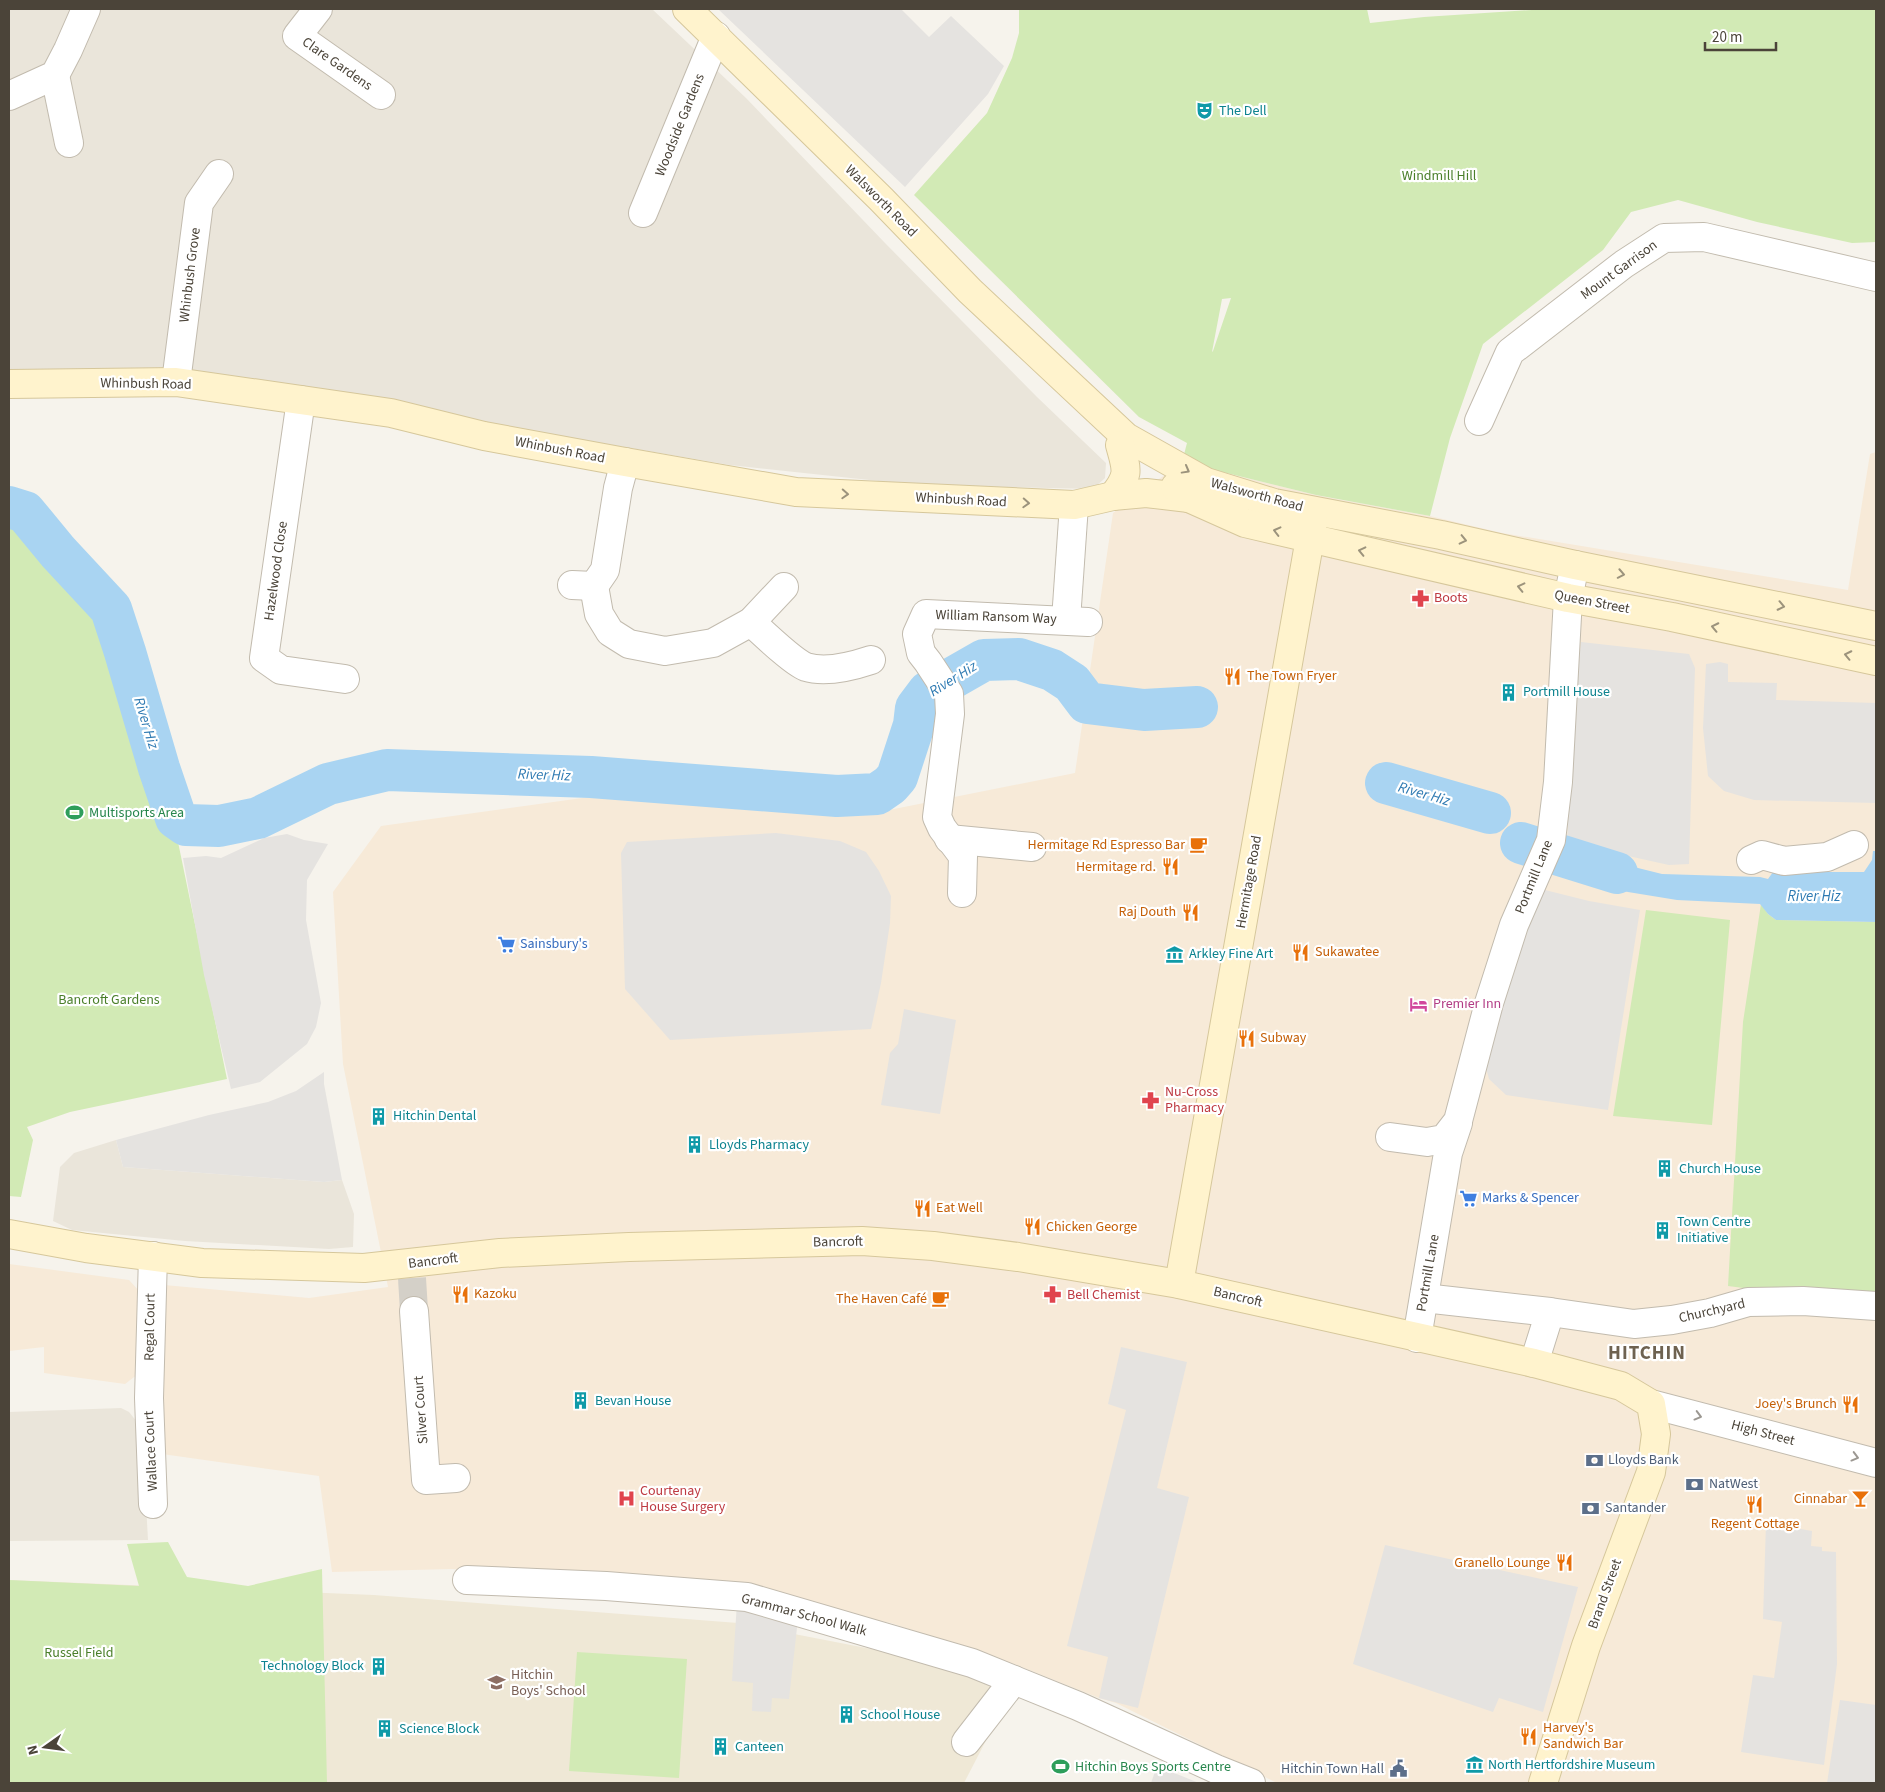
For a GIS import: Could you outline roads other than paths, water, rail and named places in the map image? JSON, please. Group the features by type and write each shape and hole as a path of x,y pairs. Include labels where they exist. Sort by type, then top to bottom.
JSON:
{"street":[{"path":"9,96 54,75 68,50 86,9"},
{"name":"Clare Gardens","path":"318,9 297,36 381,95"},
{"name":"Walsworth Road","path":"687,9 881,199 970,291 1126,437 1206,482 1274,503 1316,510"},
{"name":"Woodside Gardens","path":"643,213 716,36"},
{"path":"54,75 69,143"},
{"name":"Whinbush Grove","path":"176,382 199,203 219,174"},
{"name":"Mount Garrison","path":"1479,421 1510,352 1624,264 1664,238 1704,237 1876,277"},
{"name":"Whinbush Road","path":"9,384 176,382 391,413 484,436 796,492 1074,505 1113,496 1146,493 1190,498"},
{"name":"Walsworth Road","path":"1077,391 1120,445 1190,498 1245,523 1309,539"},
{"name":"Hazelwood Close","path":"301,400 264,658 281,670 345,679"},
{"path":"1113,496 1121,486 1127,471 1120,445"},
{"path":"624,462 605,570 583,586 610,632 629,644 666,651 713,643 751,622 784,587"},
{"name":"William Ransom Way","path":"962,893 963,856 949,839 937,817 950,714 943,685 921,654 917,634 926,614 1077,621 1074,505"},
{"path":"1316,510 1876,626"},
{"name":"Hermitage Road","path":"1179,1284 1309,539 1316,510"},
{"name":"Queen Street","path":"1309,539 1568,598 1672,617 1876,661"},
{"name":"Portmill Lane","path":"1417,1338 1448,1153 1489,1003 1514,925 1551,840 1558,782 1568,598 1575,565"},
{"path":"751,622 785,652 805,666 826,669 852,666 871,660"},
{"path":"949,839 1032,847"},
{"path":"1751,860 1762,855 1784,861 1827,857 1866,843"},
{"name":"Portmill Lane","path":"1390,1137 1426,1142 1444,1139 1458,1121"},
{"name":"Bancroft","path":"9,1234 86,1248 202,1263 411,1271 500,1253 630,1247 862,1241 933,1246 1179,1284 1534,1363 1621,1386 1650,1404"},
{"name":"Regal Court","path":"149,1398 153,1256"},
{"name":"Churchyard","path":"1424,1298 1550,1312 1634,1324 1672,1320 1748,1302 1803,1301 1876,1306"},
{"name":"Silver Court","path":"414,1311 426,1480 456,1478"},
{"path":"1534,1363 1550,1312"},
{"name":"Wallace Court","path":"149,1398 154,1504"},
{"name":"High Street","path":"1650,1404 1876,1463"},
{"name":"Brand Street","path":"1543,1783 1586,1646 1651,1472 1656,1434 1650,1404"},
{"name":"Grammar School Walk","path":"467,1580 606,1586 747,1597 972,1663 1078,1706 1250,1783"},
{"path":"966,1742 1014,1680"}],"water":[{"path":"1575,847 1626,865 1662,874 1760,877 1768,879 1773,872 1864,872 1872,860 1873,851 1876,851 1876,922 1776,920 1760,904 1677,900 1628,892 1576,877 1566,871 1561,862 1564,854"}],"waterway":[{"name":"River Hiz","path":"9,507 25,512 58,552 111,609 176,818 186,825 219,826 258,818 328,784 387,770 591,777 837,796 877,794 890,785 897,777 914,725 916,708 928,692 984,660 1019,659 1052,670 1072,683 1087,703 1144,710 1197,707"},
{"name":"River Hiz","path":"1386,783 1490,813"},
{"name":"River Hiz","path":"1521,843 1617,873"}],"tunnel":[{"path":"412,1278 414,1311"}],"place":[{"name":"The Dell","path":"1205,111"},
{"name":"Boots","path":"1420,598"},
{"name":"The Town Fryer","path":"1233,676"},
{"name":"Portmill House","path":"1509,692"},
{"name":"Multisports Area","path":"75,813"},
{"name":"Hermitage Rd Espresso Bar","path":"1199,845"},
{"name":"Hermitage rd.","path":"1170,867"},
{"name":"Raj Douth","path":"1190,912"},
{"name":"Sainsbury's","path":"506,944"},
{"name":"Sukawatee","path":"1301,952"},
{"name":"Arkley Fine Art","path":"1175,954"},
{"name":"Premier Inn","path":"1419,1004"},
{"name":"Subway","path":"1246,1038"},
{"name":"Nu-Cross Pharmacy","path":"1151,1100"},
{"name":"Hitchin Dental","path":"379,1116"},
{"name":"Lloyds Pharmacy","path":"695,1145"},
{"name":"Church House","path":"1665,1169"},
{"name":"Marks & Spencer","path":"1468,1198"},
{"name":"Eat Well","path":"922,1208"},
{"name":"Chicken George","path":"1032,1227"},
{"name":"Town Centre Initiative","path":"1663,1230"},
{"name":"Kazoku","path":"460,1294"},
{"name":"Bell Chemist","path":"1053,1295"},
{"name":"The Haven Café","path":"941,1299"},
{"name":"Bevan House","path":"581,1401"},
{"name":"Joey's Brunch","path":"1851,1404"},
{"name":"Lloyds Bank","path":"1594,1460"},
{"name":"NatWest","path":"1695,1484"},
{"name":"Courtenay House Surgery","path":"626,1499"},
{"name":"Cinnabar","path":"1861,1499"},
{"name":"Regent Cottage","path":"1755,1504"},
{"name":"Santander","path":"1591,1508"},
{"name":"Granello Lounge","path":"1564,1563"},
{"name":"Technology Block","path":"378,1666"},
{"name":"Hitchin Boys' School","path":"497,1683"},
{"name":"School House","path":"846,1715"},
{"name":"Science Block","path":"385,1729"},
{"name":"Harvey's Sandwich Bar","path":"1529,1736"},
{"name":"Canteen","path":"721,1747"},
{"name":"North Hertfordshire Museum","path":"1474,1765"},
{"name":"Hitchin Boys Sports Centre","path":"1061,1767"},
{"name":"Hitchin Town Hall","path":"1398,1769"}],"district":[{"name":"HITCHIN","path":"1647,1353"}],"park label":[{"name":"Windmill Hill","path":"1439,176"},
{"name":"Bancroft Gardens","path":"109,1000"},
{"name":"Russel Field","path":"79,1653"}]}
